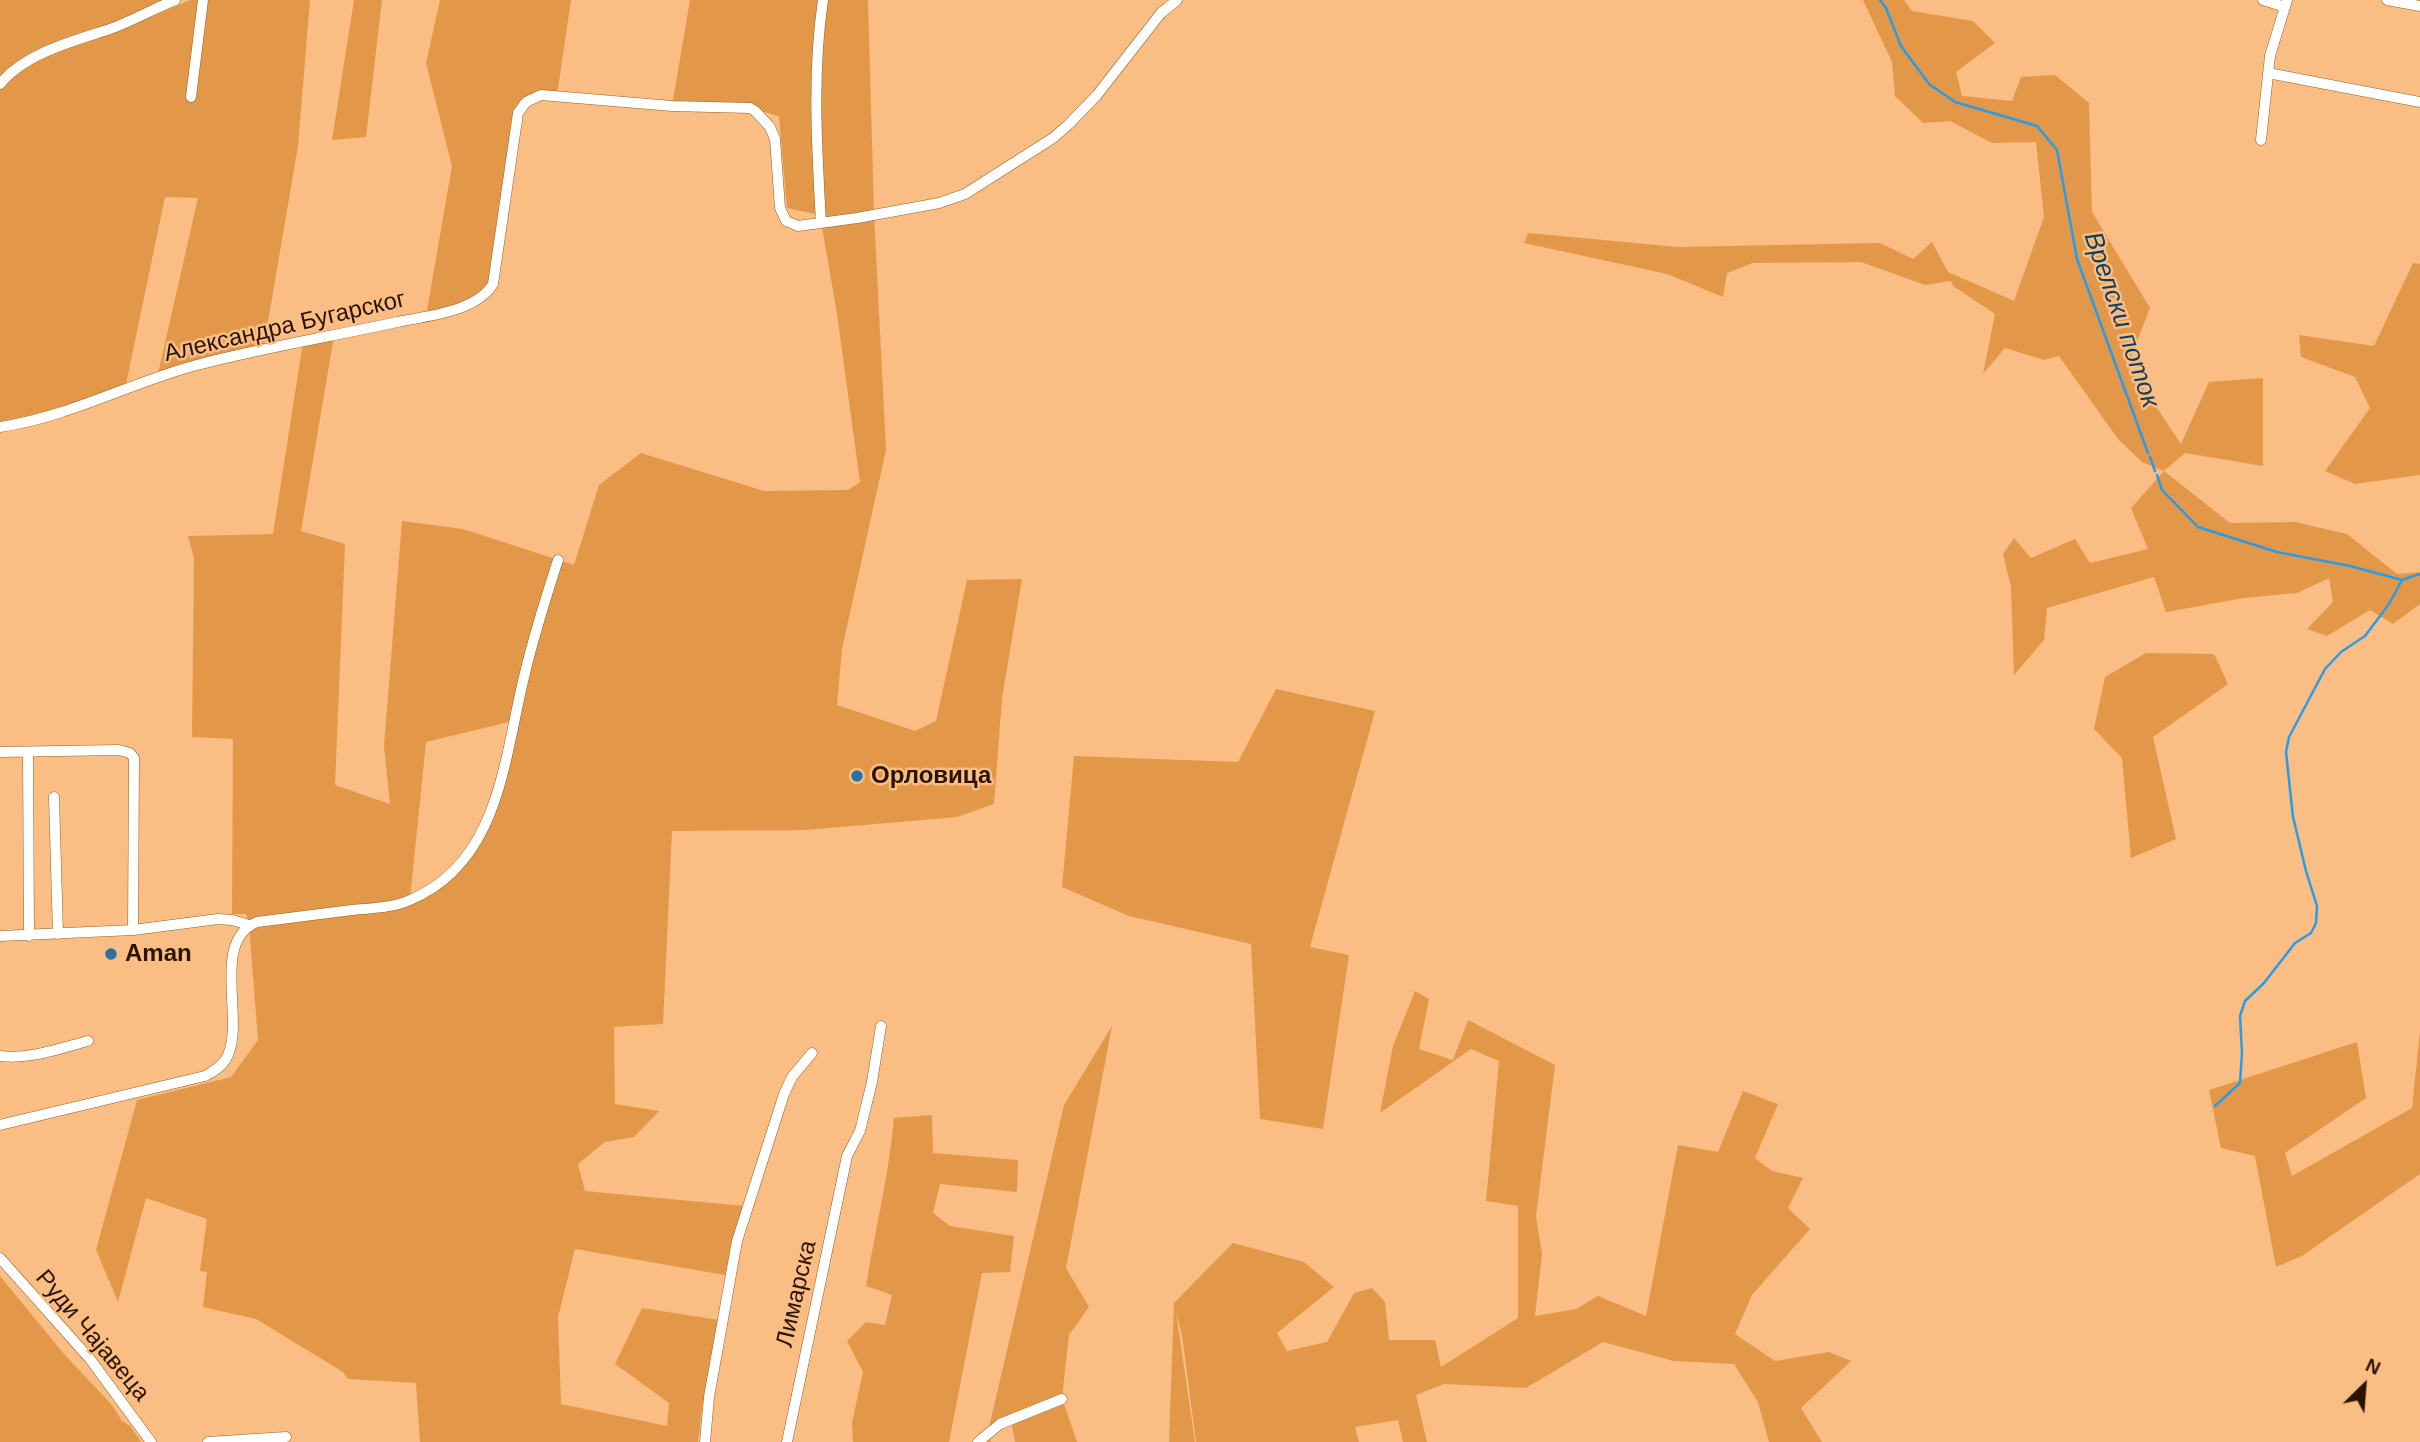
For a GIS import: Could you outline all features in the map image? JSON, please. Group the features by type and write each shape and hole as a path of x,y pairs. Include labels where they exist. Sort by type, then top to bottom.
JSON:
{"street":[{"path":"0,84 16,68 52,50 81,37 112,28 175,0"},
{"path":"191,97 203,0"},
{"path":"823,0 816,67 821,223 939,203 965,194 1053,138 1068,125 1097,95 1161,13 1177,0"},
{"path":"2261,140 2273,43 2286,4 2263,0"},
{"path":"2387,0 2420,6"},
{"path":"2268,73 2420,102"},
{"name":"Александра Бугарског","path":"0,427 74,409 191,367 469,305 493,284 518,113 526,102 541,94 672,106 750,108 770,127 775,139 782,216 790,224 798,226 821,223"},
{"path":"0,936 133,930 218,919 249,925 394,905 431,890 460,866 477,841 495,800 525,672 558,560"},
{"path":"0,752 119,750 130,753 134,758 133,930"},
{"path":"28,752 29,936"},
{"path":"54,797 58,934"},
{"path":"0,1125 205,1076 224,1062 231,1047 231,964 236,946 249,925"},
{"name":"Лимарска","path":"787,1442 847,1156 860,1131 872,1082 881,1026"},
{"path":"0,1056 27,1056 88,1041"},
{"path":"705,1442 709,1397 737,1241 784,1094 792,1077 812,1053"},
{"name":"Руди Чајавеца","path":"0,1258 90,1359 151,1442"},
{"path":"978,1442 1000,1424 1062,1399"},
{"path":"208,1442 286,1437"}],"shaded area":[{"path":"0,0 175,0 123,27 191,0 310,0 298,146 263,351 157,378 198,198 165,197 125,389 0,427"},
{"path":"354,0 382,0 366,137 332,140"},
{"path":"440,0 571,0 557,95 532,98 518,113 493,284 479,300 426,316 452,166 426,63"},
{"path":"690,0 868,0 874,214 886,450 842,649 837,705 915,731 936,721 967,580 1022,579 1002,698 994,804 957,817 806,830 672,831 663,1024 614,1027 615,1104 659,1111 634,1137 605,1142 578,1164 585,1191 744,1206 725,1275 575,1249 558,1317 561,1404 667,1426 669,1403 615,1364 642,1308 719,1320 698,1442 420,1442 416,1383 348,1379 343,1372 256,1319 203,1307 207,1272 200,1271 207,1219 146,1198 118,1302 96,1250 137,1100 231,1077 258,1040 249,925 246,914 232,914 233,739 192,737 194,558 188,536 273,534 303,342 334,336 301,531 345,544 335,785 390,804 384,746 402,521 463,529 574,565 599,485 641,453 764,491 848,490 860,482 837,314 820,215 787,208 779,116 750,108 672,106","holes":["513,721 477,841 460,866 410,899 426,742"]},
{"path":"1863,0 1904,0 1912,11 1973,21 1995,43 1956,72 1962,96 2012,101 2021,77 2055,75 2089,103 2092,212 2150,308 2128,365 2181,444 2209,382 2263,378 2263,466 2185,453 2164,471 2142,462 2118,439 2059,356 2044,360 2005,348 1983,374 1995,314 1953,286 1951,281 1925,285 1861,262 1753,263 1727,273 1723,297 1667,274 1524,243 1528,233 1678,247 1880,243 1913,259 1932,242 1948,272 2014,301 2044,217 2036,142 1992,143 1950,121 1923,123 1895,96 1892,62"},
{"path":"2413,263 2420,264 2420,475 2355,484 2325,471 2370,408 2355,377 2301,357 2299,335 2374,346"},
{"path":"2164,471 2230,523 2295,522 2347,534 2397,574 2420,572 2420,604 2393,624 2370,610 2327,636 2307,629 2333,602 2329,578 2297,593 2244,598 2166,612 2154,577 2047,608 2044,640 2014,675 2011,587 2003,554 2014,538 2031,558 2075,539 2090,563 2148,549 2131,508"},
{"path":"2146,653 2214,654 2228,684 2153,737 2176,839 2131,858 2122,758 2094,729 2105,677"},
{"path":"1276,689 1375,711 1310,947 1349,955 1323,1129 1260,1119 1251,944 1129,916 1062,887 1074,756 1238,762"},
{"path":"1415,991 1429,999 1419,1049 1453,1060 1468,1020 1555,1065 1536,1216 1542,1254 1535,1316 1576,1309 1598,1296 1646,1316 1678,1145 1718,1152 1743,1091 1778,1104 1755,1158 1772,1171 1803,1178 1788,1208 1810,1229 1752,1295 1735,1334 1775,1361 1829,1352 1851,1361 1801,1408 1822,1442 1769,1442 1758,1402 1734,1364 1674,1361 1603,1342 1526,1388 1444,1384 1416,1395 1427,1442 1403,1442 1398,1420 1355,1427 1359,1442 1196,1442 1182,1335 1176,1312 1195,1442 1169,1442 1174,1303 1233,1243 1304,1262 1334,1287 1277,1333 1287,1351 1327,1342 1354,1293 1372,1288 1385,1302 1389,1340 1435,1340 1441,1367 1518,1318 1518,1206 1486,1201 1499,1061 1471,1049 1380,1113 1393,1046"},
{"path":"1112,1026 1066,1268 1089,1307 1069,1335 1062,1398 1077,1442 1015,1442 1011,1420 989,1432 991,1442 979,1442 988,1432 1064,1105"},
{"path":"2420,1031 2420,1174 2302,1256 2276,1267 2255,1156 2221,1148 2209,1090 2357,1042 2366,1098 2285,1153 2292,1176 2412,1108"},
{"path":"932,1115 933,1153 1018,1160 1017,1192 940,1184 933,1213 950,1226 1014,1236 1010,1272 982,1273 949,1442 853,1442 852,1423 863,1372 847,1341 866,1322 885,1325 892,1295 866,1286 894,1118"},
{"path":"0,1276 64,1354 112,1405 122,1421 130,1426 141,1442 0,1442"}],"waterway":[{"name":"Врелски поток","path":"1880,0 1886,8 1901,46 1929,84 1955,102 2037,126 2057,150 2077,259 2148,453"},
{"name":"Врелски поток","path":"2150,457 2155,471"},
{"name":"Врелски поток","path":"2157,475 2162,490 2198,527 2277,552 2350,566 2402,580 2420,574"},
{"path":"2215,1106 2240,1083 2240,1016 2245,1001 2264,983 2295,943 2311,933 2316,923 2317,906 2293,817 2286,752 2289,737 2325,669 2341,652 2365,636 2389,604 2402,580"}],"place":[{"name":"Орловица","path":"857,776"},
{"name":"Aman","path":"111,954"}]}
